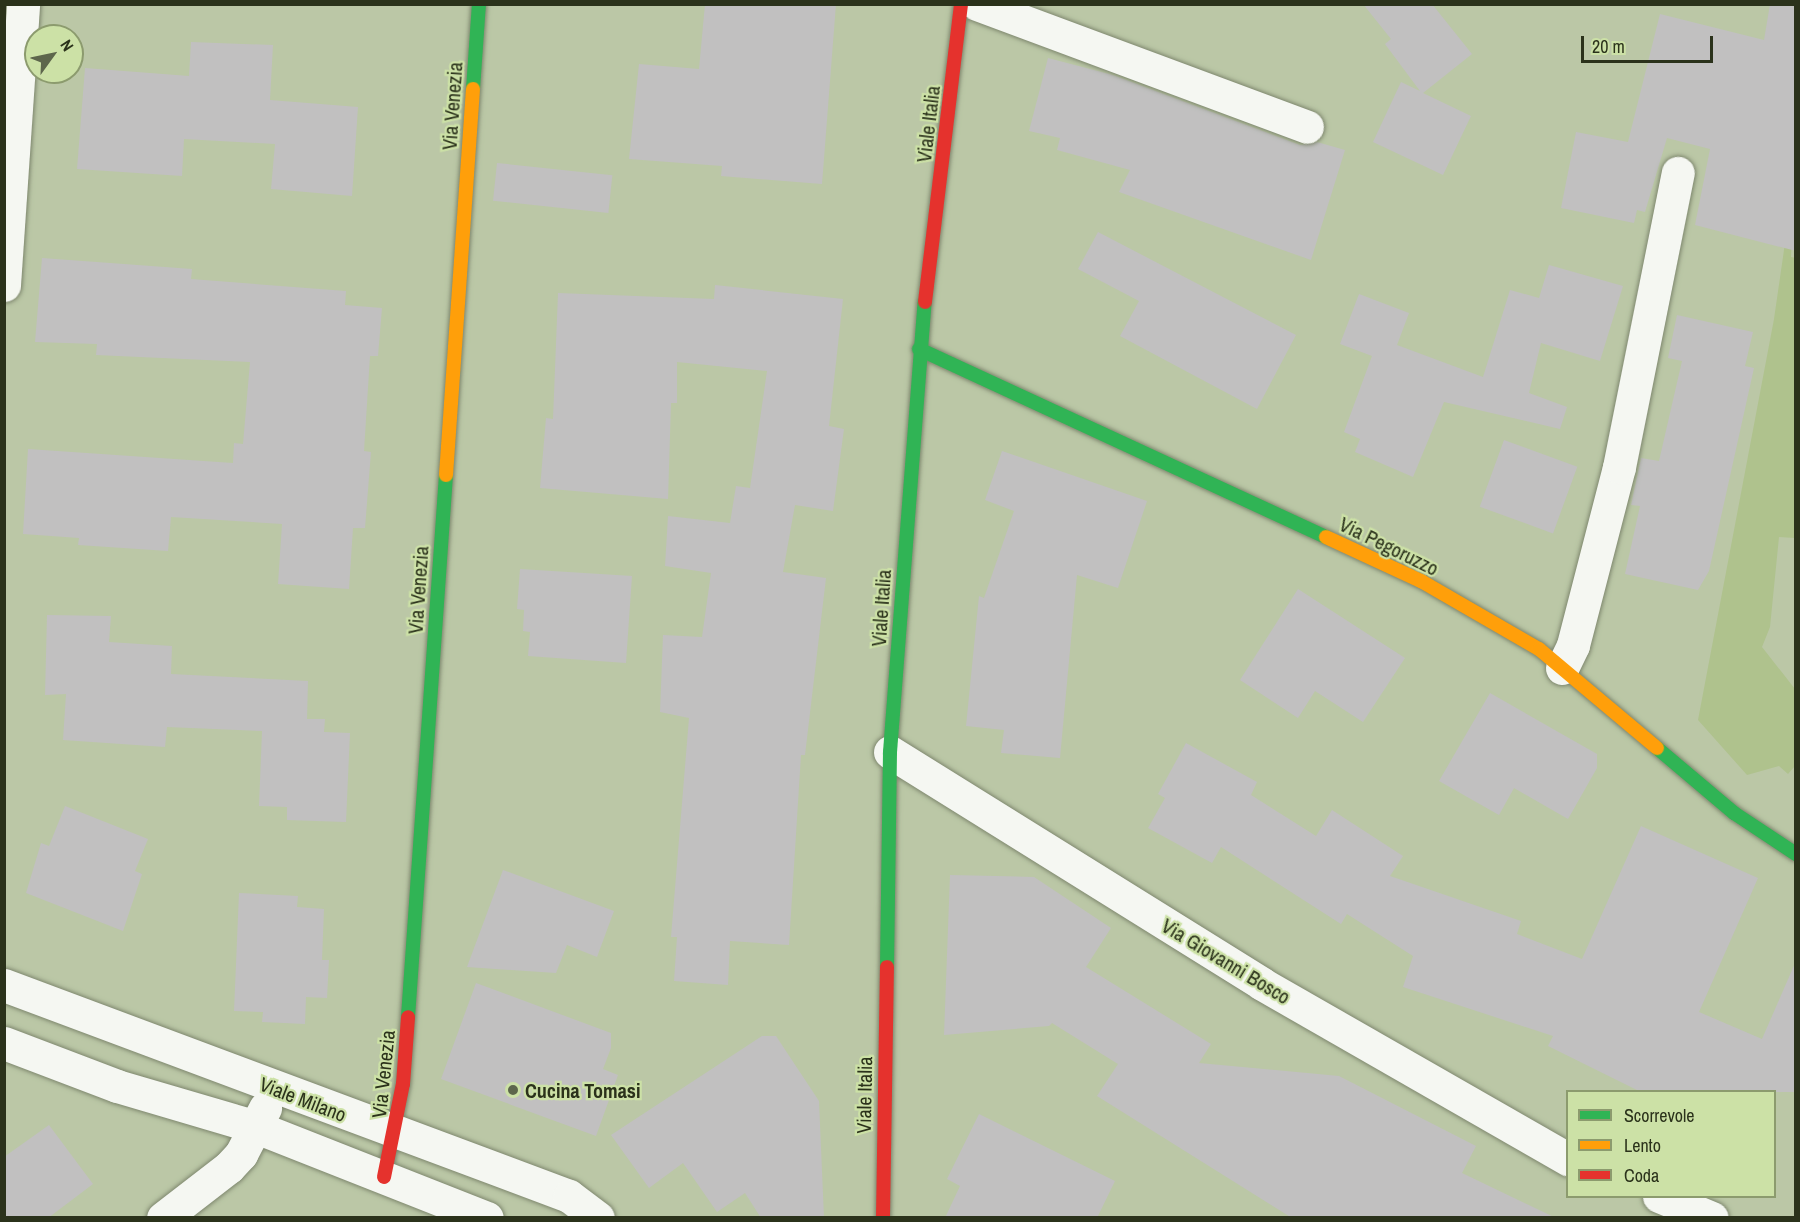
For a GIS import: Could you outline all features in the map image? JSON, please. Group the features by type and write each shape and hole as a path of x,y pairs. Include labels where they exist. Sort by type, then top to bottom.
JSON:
{"street":[{"path":"4,285 23,4"},
{"name":"Via Venezia","path":"384,1177 396,1134 404,1066 479,4"},
{"name":"Viale Italia","path":"883,1218 890,752 919,349 961,4"},
{"path":"977,4 1307,127"},
{"path":"1562,668 1573,645 1619,467 1678,173"},
{"name":"Via Pegoruzzo","path":"919,349 1421,581 1539,648 1734,813 1796,854"},
{"name":"Via Giovanni Bosco","path":"890,752 1262,984 1566,1158"},
{"name":"Viale Milano","path":"4,985 396,1134 569,1196 598,1218"},
{"path":"4,1043 117,1086 256,1127 487,1218"},
{"path":"163,1218 229,1167 256,1127 274,1087"},
{"path":"1662,1198 1712,1218"}],"green space":[{"path":"1795,174 1791,257 1796,258 1795,538 1779,537 1770,627 1762,647 1795,689 1795,766 1788,774 1779,766 1747,775 1698,720 1774,319"}],"building":[{"path":"705,4 836,4 822,184 721,176 722,166 629,159 639,64 699,69"},
{"path":"1363,4 1432,4 1472,54 1423,93 1471,116 1443,175 1373,142 1401,82 1420,91 1385,44 1391,39"},
{"path":"1770,4 1796,4 1796,251 1695,225 1710,149 1667,138 1645,212 1637,210 1634,223 1561,208 1576,132 1628,142 1660,14 1764,40"},
{"path":"191,42 273,45 270,100 358,107 352,196 271,189 275,144 184,139 182,176 77,169 85,68 189,76"},
{"path":"1048,58 1113,75 1300,145 1317,142 1345,150 1311,260 1119,192 1130,170 1057,150 1060,138 1029,131"},
{"path":"497,163 612,175 608,213 493,201"},
{"path":"1098,232 1296,335 1257,409 1120,336 1139,301 1078,269"},
{"path":"42,258 192,269 191,279 346,291 345,305 382,308 378,356 370,356 364,451 371,452 365,528 353,528 349,589 278,584 282,524 171,517 168,551 78,545 79,538 23,534 28,449 233,463 234,443 243,444 250,362 96,355 97,344 35,342"},
{"path":"1549,265 1623,286 1600,361 1541,343 1529,393 1567,407 1560,429 1444,402 1413,477 1355,452 1360,439 1344,432 1372,356 1340,344 1359,294 1409,313 1397,345 1483,377 1510,290 1539,298"},
{"path":"715,285 843,299 829,426 844,429 833,511 795,505 783,572 826,578 805,755 801,755 789,945 730,941 728,985 674,981 677,937 671,937 689,718 660,712 663,635 702,637 711,573 665,566 668,516 730,523 736,486 750,488 767,371 677,362 677,403 671,403 668,499 540,488 546,418 553,419 558,293 714,299"},
{"path":"1677,315 1753,332 1745,366 1754,368 1709,571 1698,590 1625,574 1640,506 1631,505 1641,458 1659,461 1682,361 1668,358"},
{"path":"1504,440 1577,467 1553,533 1480,507"},
{"path":"1002,451 1147,501 1118,588 1077,575 1060,758 1001,753 1004,730 966,726 979,596 984,598 1014,511 985,500"},
{"path":"520,569 632,576 626,663 528,656 530,632 523,631 524,610 517,609"},
{"path":"1298,589 1405,658 1363,722 1315,691 1298,718 1240,680"},
{"path":"47,615 111,616 109,642 172,646 171,674 308,681 307,719 325,719 324,732 350,733 346,822 287,820 287,807 259,806 262,731 167,727 165,747 63,740 66,694 45,695"},
{"path":"1490,693 1597,754 1597,768 1568,819 1514,788 1499,815 1439,781"},
{"path":"1186,743 1257,782 1251,795 1316,836 1332,810 1403,856 1390,876 1521,921 1517,934 1582,959 1641,826 1758,878 1699,1012 1762,1039 1796,961 1796,1092 1637,1090 1548,1046 1553,1036 1403,987 1413,956 1347,914 1341,924 1221,847 1212,863 1148,828 1165,798 1158,794"},
{"path":"65,806 148,839 135,871 142,874 123,931 26,893 41,843 49,846"},
{"path":"503,870 614,911 597,957 567,945 556,973 467,967"},
{"path":"950,875 1034,877 1111,928 1086,967 1211,1044 1199,1063 1339,1076 1476,1146 1462,1173 1556,1218 1292,1218 1097,1096 1118,1064 1052,1023 1049,1026 944,1035"},
{"path":"239,893 298,896 297,907 324,909 322,960 329,960 327,998 306,997 305,1024 262,1022 263,1012 234,1011"},
{"path":"476,983 611,1033 611,1048 603,1069 618,1075 596,1136 441,1079"},
{"path":"762,1036 776,1036 819,1101 824,1218 761,1218 745,1193 717,1212 683,1163 649,1188 611,1135"},
{"path":"979,1114 1115,1181 1097,1218 945,1218 960,1186 947,1179"},
{"path":"49,1125 93,1184 48,1218 4,1218 4,1157"}],"traffic: fast":[{"path":"473,89 479,4"},
{"path":"887,967 890,752 925,302"},
{"path":"919,349 1326,537"},
{"path":"408,1017 446,475"},
{"path":"1657,748 1734,813 1796,854"}],"traffic: slow":[{"path":"446,475 473,89"},
{"path":"1326,537 1421,581 1539,649 1657,748"}],"traffic: jam":[{"path":"925,302 961,4"},
{"path":"883,1218 887,967"},
{"path":"384,1177 403,1084 408,1017"}],"place":[{"name":"Cucina Tomasi","path":"513,1090"}]}
